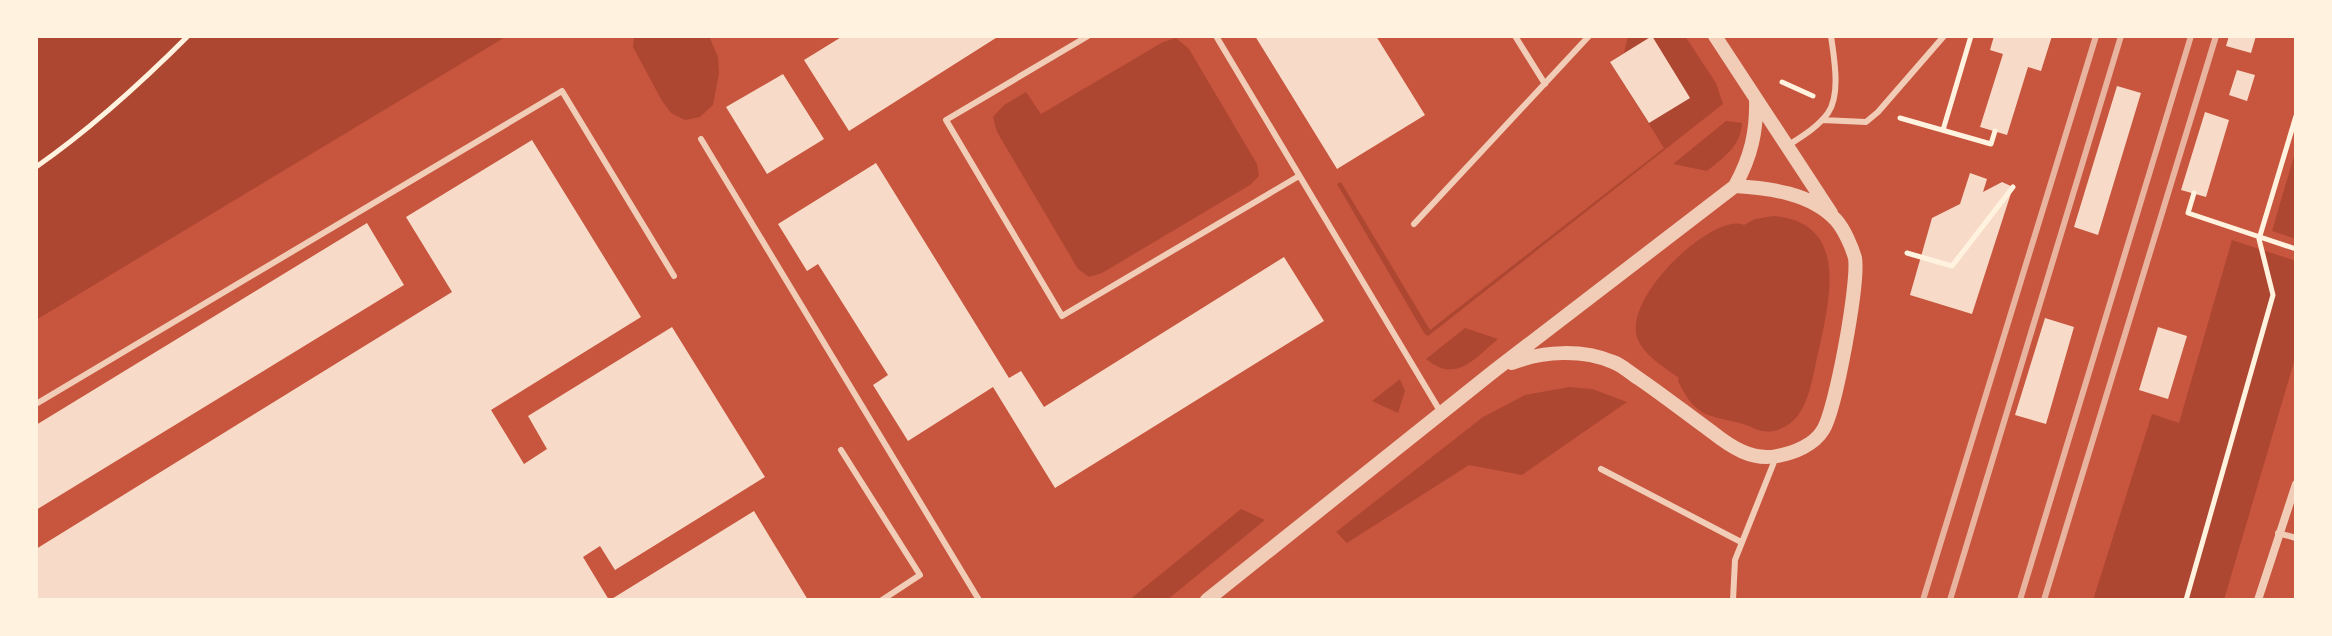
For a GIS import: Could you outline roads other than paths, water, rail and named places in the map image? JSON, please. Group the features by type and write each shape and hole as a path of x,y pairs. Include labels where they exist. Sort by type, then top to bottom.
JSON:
{"street":[{"path":"1494,371 1530,356 1569,352 1613,362 1732,448 1757,457 1776,457 1804,448 1822,432 1833,410 1855,285 1855,258 1836,219 1715,36"},
{"path":"1207,600 1441,412 1735,186 1753,144 1756,99"},
{"path":"1735,186 1762,187 1789,193 1836,219"},
{"path":"2258,600 2296,484"}],"lane":[{"path":"1088,36 946,120 1062,316 1299,176"},
{"path":"1216,36 1441,412"},
{"path":"1515,36 1545,84"},
{"path":"1414,224 1589,36"},
{"path":"1787,146 1822,120 1830,110 1833,96 1831,36"},
{"path":"1822,120 1866,122 1944,36"},
{"path":"36,404 562,91 674,276"},
{"path":"701,139 979,600"},
{"path":"841,450 920,575 882,600"},
{"path":"1733,600 1735,560 1776,457"},
{"path":"1601,469 1741,542"},
{"path":"2278,533 2296,538"}],"railway":[{"path":"1923,600 2096,36"},
{"path":"1950,600 2121,36"},
{"path":"2020,600 2191,36"},
{"path":"2044,600 2216,36"}]}
